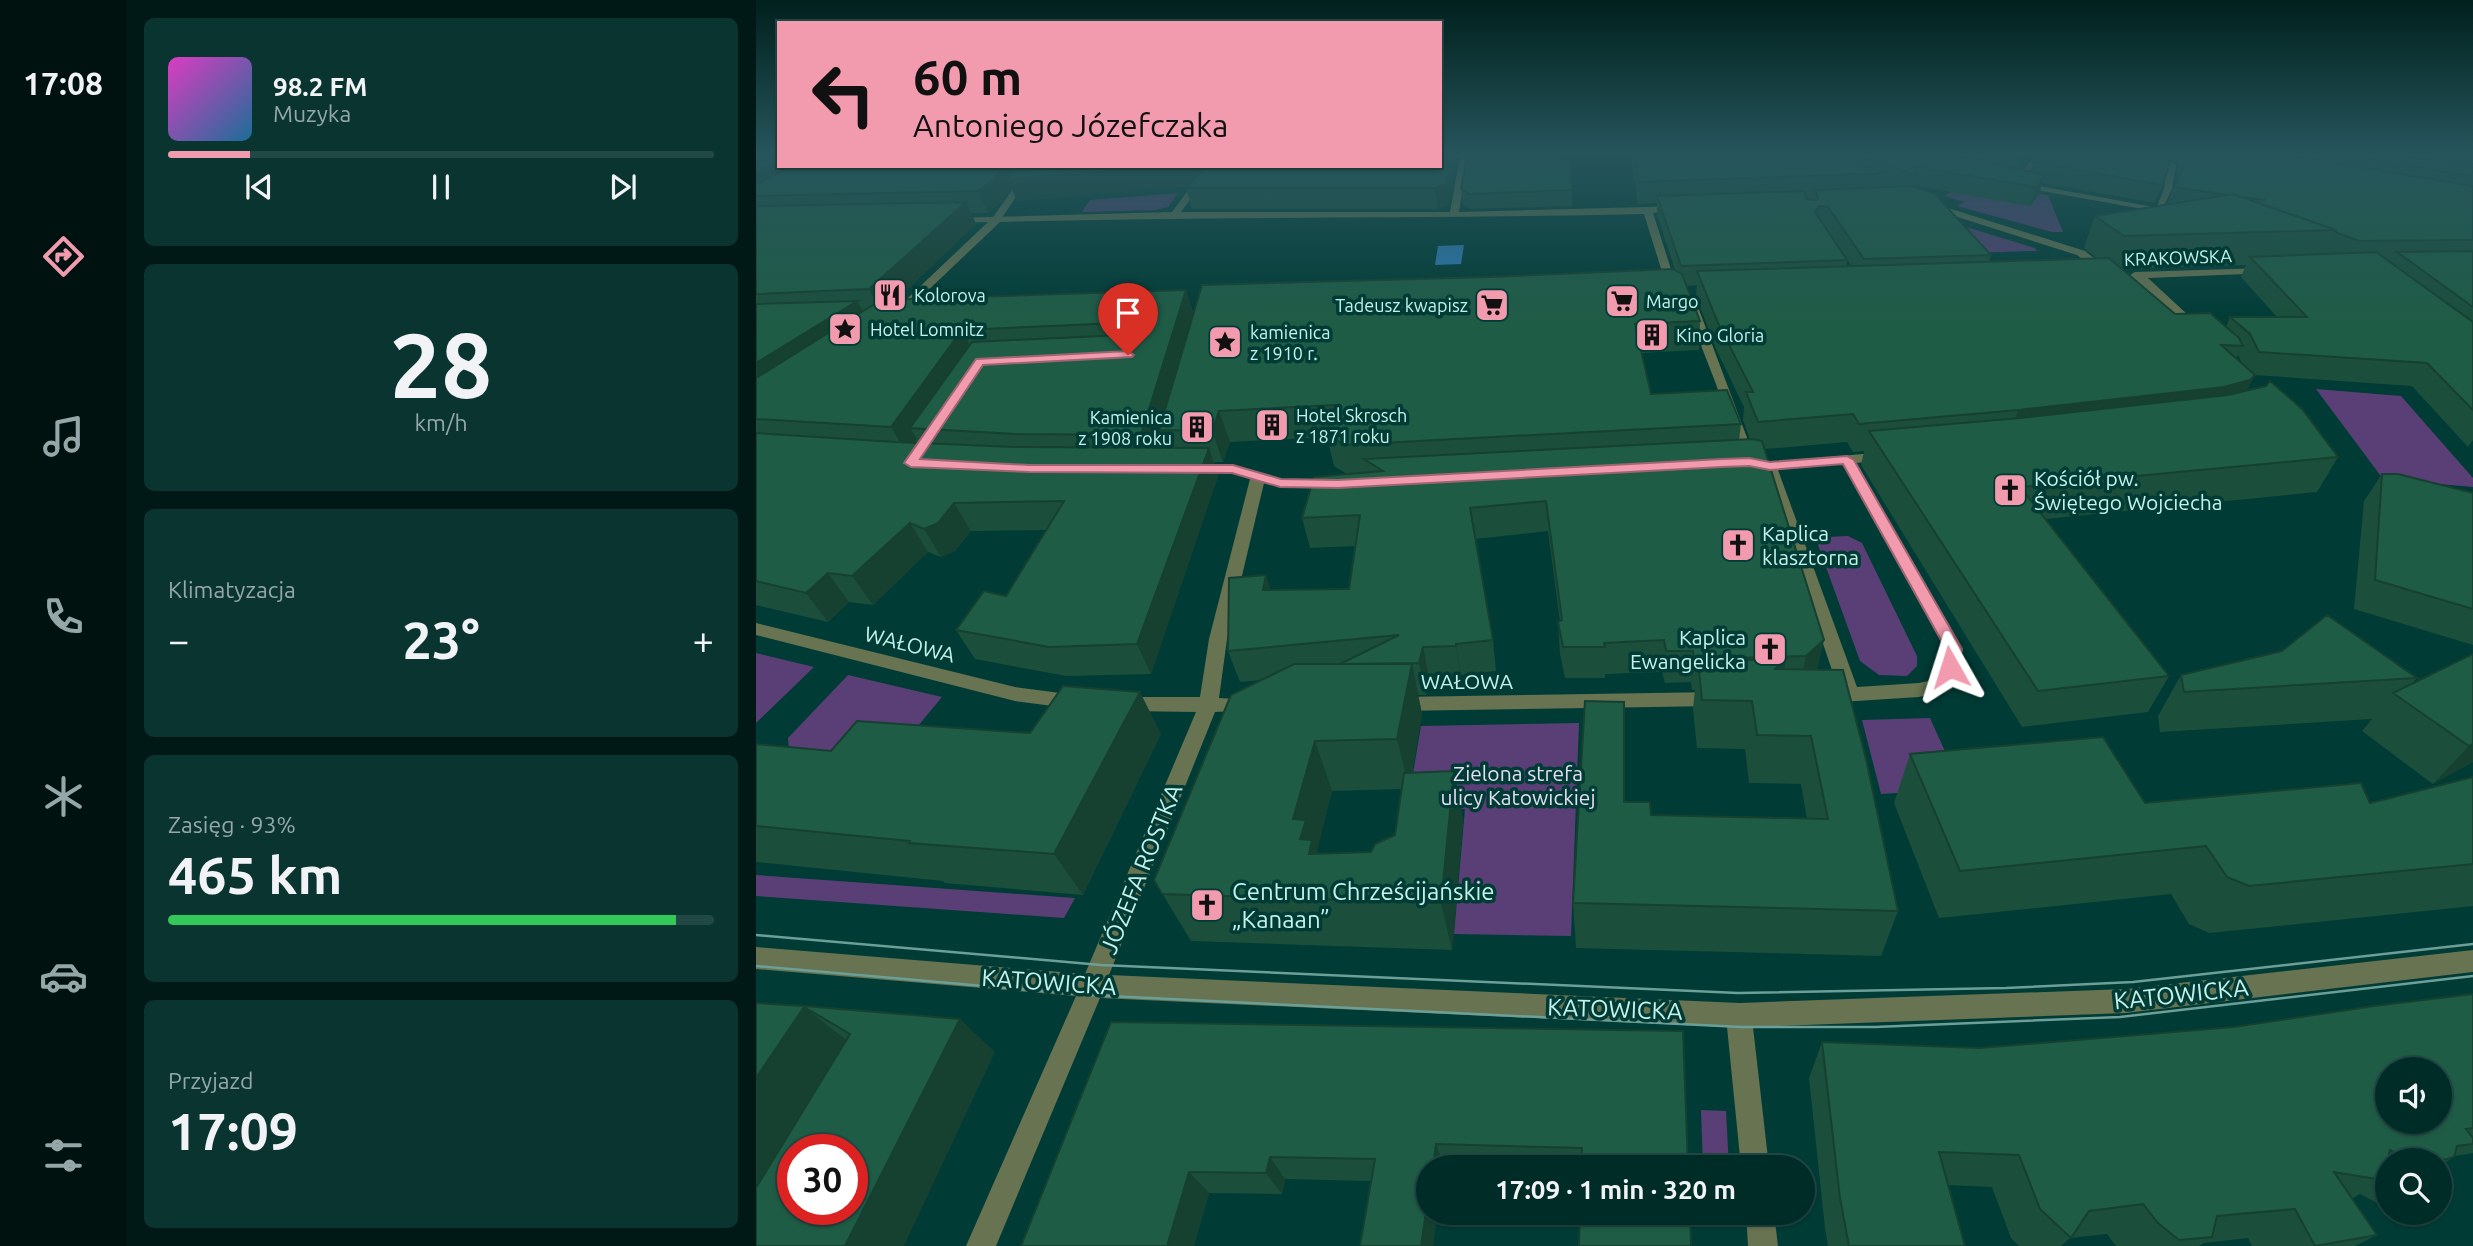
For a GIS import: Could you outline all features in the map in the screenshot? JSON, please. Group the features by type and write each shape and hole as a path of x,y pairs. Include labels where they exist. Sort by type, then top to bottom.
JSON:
{"street":[{"path":"917,318 886,320 996,220 1003,210"},
{"path":"1174,216 1178,210"},
{"path":"1454,216 1455,210"},
{"path":"1946,210 2081,253 2110,276"},
{"path":"2166,210 2180,212"},
{"path":"934,221 1174,216 1454,216 1648,211 1667,291"},
{"name":"KRAKOWSKA","path":"2096,276 2272,271"},
{"path":"2140,275 2213,343"},
{"path":"1667,291 1688,290"},
{"path":"1667,291 1688,298 1722,384 1742,462 1770,466 1901,455"},
{"path":"1800,697 1919,690 1945,684 1954,649 1847,460"},
{"path":"1770,466 1850,695"},
{"path":"1184,469 1233,469 1258,478 1301,484 1352,484"},
{"name":"JÓZEFA ROSTKA","path":"981,1246 1209,705 1218,639 1258,478"},
{"name":"WAŁOWA","path":"756,629 1015,694 1096,703 1264,705"},
{"name":"WAŁOWA","path":"1376,704 1545,704 1733,699"},
{"name":"KATOWICKA","path":"756,958 1092,986 1740,1015 2126,1001 2473,961"},
{"path":"1740,1015 1740,1040 1754,1155"},
{"path":"1761,1225 1763,1246"}],"green space":[{"path":"1083,210 1150,210 1082,212"},
{"path":"1972,210 2054,210 2063,232 2052,232"},
{"path":"1937,218 2035,248 2037,251 1964,253"},
{"path":"2316,389 2401,396 2473,478 2473,487 2383,479"},
{"path":"1848,536 1862,543 1917,656 1917,666 1907,676 1879,675 1860,661 1818,545 1826,537"},
{"path":"756,653 814,667 756,723"},
{"path":"848,675 942,697 889,761 789,750 788,738"},
{"path":"1930,718 1962,789 1881,794 1862,720"},
{"name":"Zielona strefa ulicy Katowickiej","path":"1579,723 1571,936 1454,934 1465,809 1407,809 1421,726"},
{"path":"756,875 1075,898 1064,918 756,896"},
{"path":"1701,1110 1726,1111 1728,1155 1703,1155"}],"water":[{"path":"1464,245 1461,264 1435,265 1438,246"}],"building":[{"path":"756,210 957,210 869,289 756,294"},
{"path":"1662,210 1817,210 1815,212 1847,260 1681,266"},
{"path":"1830,210 1950,210 1991,255 1864,259"},
{"path":"2132,210 2279,210 2336,230 2124,236 2095,216"},
{"path":"2279,210 2473,210 2473,240 2359,241 2335,232 2336,230"},
{"path":"2473,251 2473,307 2397,252"},
{"path":"2376,252 2473,322 2473,410 2427,363 2259,352 2250,334 2230,317 2307,317 2250,257"},
{"path":"2109,258 2175,314 2210,313 2239,338 2243,346 2221,345 2255,375 2250,380 2224,387 2018,410 1859,424 1853,414 1758,422 1746,392 1753,392 1718,323 1697,271"},
{"path":"1673,269 1682,274 1700,321 1635,324 1651,394 1727,390 1741,424 1344,445 1326,434 1335,405 1219,411 1212,431 1159,430 1202,285"},
{"path":"1186,290 1141,435 1016,434 910,428 972,342 1123,335 1127,329 1118,323 962,330 891,427 756,419 756,378 881,300"},
{"path":"857,301 756,363 756,304"},
{"path":"2270,381 2302,409 2338,457 2020,487 2169,676 2038,691 1869,431 2020,418 2228,395 2266,386"},
{"path":"756,433 1015,447 1209,448 1137,644 1049,647 956,630 984,591 1006,596 1064,501 954,503 938,523 924,529 910,523 852,576 828,573 806,593 756,581"},
{"path":"1752,439 1762,441 1824,640 1806,656 1694,659 1693,651 1666,651 1664,640 1604,643 1605,647 1563,647 1558,622 1562,620 1546,501 1470,508 1493,640 1456,646 1423,647 1419,663 1340,664 1399,635 1228,651 1229,578 1266,575 1263,590 1349,589 1360,515 1302,518 1314,477 1383,471 1364,459"},
{"path":"2382,474 2398,474 2473,493 2473,609 2375,580"},
{"path":"2327,615 2417,678 2184,692 2181,675 2282,651"},
{"path":"2473,654 2473,744 2469,746 2393,693"},
{"path":"1786,659 1775,669 1843,670 1866,759 1898,911 1573,903 1585,701 1624,702 1624,802 1650,802 1651,815 1828,819 1811,736 1757,735 1752,701 1702,700 1698,661"},
{"path":"1294,664 1412,664 1397,739 1315,741 1293,819 1306,820 1300,839 1312,840 1309,854 1371,852 1375,844 1395,835 1404,773 1454,771 1441,903 1162,894 1154,880 1231,695"},
{"path":"1063,686 1140,692 1054,854 909,843 910,841 756,826 756,744 831,751 857,721 1030,733"},
{"path":"2103,737 2145,803 2361,783 2370,803 2473,777 2473,864 2249,886 2227,877 2206,846 1960,871 1910,754"},
{"path":"2473,994 2473,1128 2466,1129 2473,1138 2473,1144 2457,1146 2452,1158 2452,1148 2375,1148 2375,1179 2334,1172 2377,1235 2315,1246 2295,1209 2217,1216 2212,1237 2179,1240 2158,1223 2143,1204 2089,1211 2071,1238 2040,1209 2019,1155 1939,1152 1965,1246 1849,1246 1840,1198 1822,1042 1979,1048 2234,1027"},
{"path":"756,1003 960,1019 868,1201 868,1134 789,1134 850,1034 804,1007 756,1078"},
{"path":"1111,1022 1683,1031 1688,1155 1582,1155 1582,1148 1436,1144 1435,1155 1416,1155 1416,1225 1424,1225 1421,1246 1360,1246 1375,1159 1270,1157 1266,1173 1189,1172 1167,1246 1021,1246"},
{"path":"777,1154 777,1225 856,1225 845,1246 756,1246 756,1188"},
{"path":"1580,1225 1690,1225 1691,1246 1579,1246"}],"tram line":[{"path":"756,935 1101,965 1738,993 2006,988 2133,982 2473,944"},
{"path":"756,966 1088,995 1741,1027 1875,1027 2120,1017 2473,976"}],"place":[{"name":"Kolorova","path":"890,295"},
{"name":"Margo","path":"1622,301"},
{"name":"Tadeusz kwapisz","path":"1492,305"},
{"name":"Hotel Lomnitz","path":"845,329"},
{"name":"Kino Gloria","path":"1652,335"},
{"name":"kamienica z 1910 r.","path":"1225,342"},
{"name":"Hotel Skrosch z 1871 roku","path":"1272,425"},
{"name":"Kamienica z 1908 roku","path":"1197,427"},
{"name":"Kościół pw. Świętego Wojciecha","path":"2010,490"},
{"name":"Kaplica klasztorna","path":"1738,545"},
{"name":"Kaplica Ewangelicka","path":"1770,649"},
{"name":"Centrum Chrześcijańskie „Kanaan”","path":"1207,905"}],"route":[{"path":"1128,355 979,361 911,463 1029,468 1233,469 1280,483 1338,484 1722,463 1749,462 1770,466 1847,460 1954,649 1950,667"}]}
